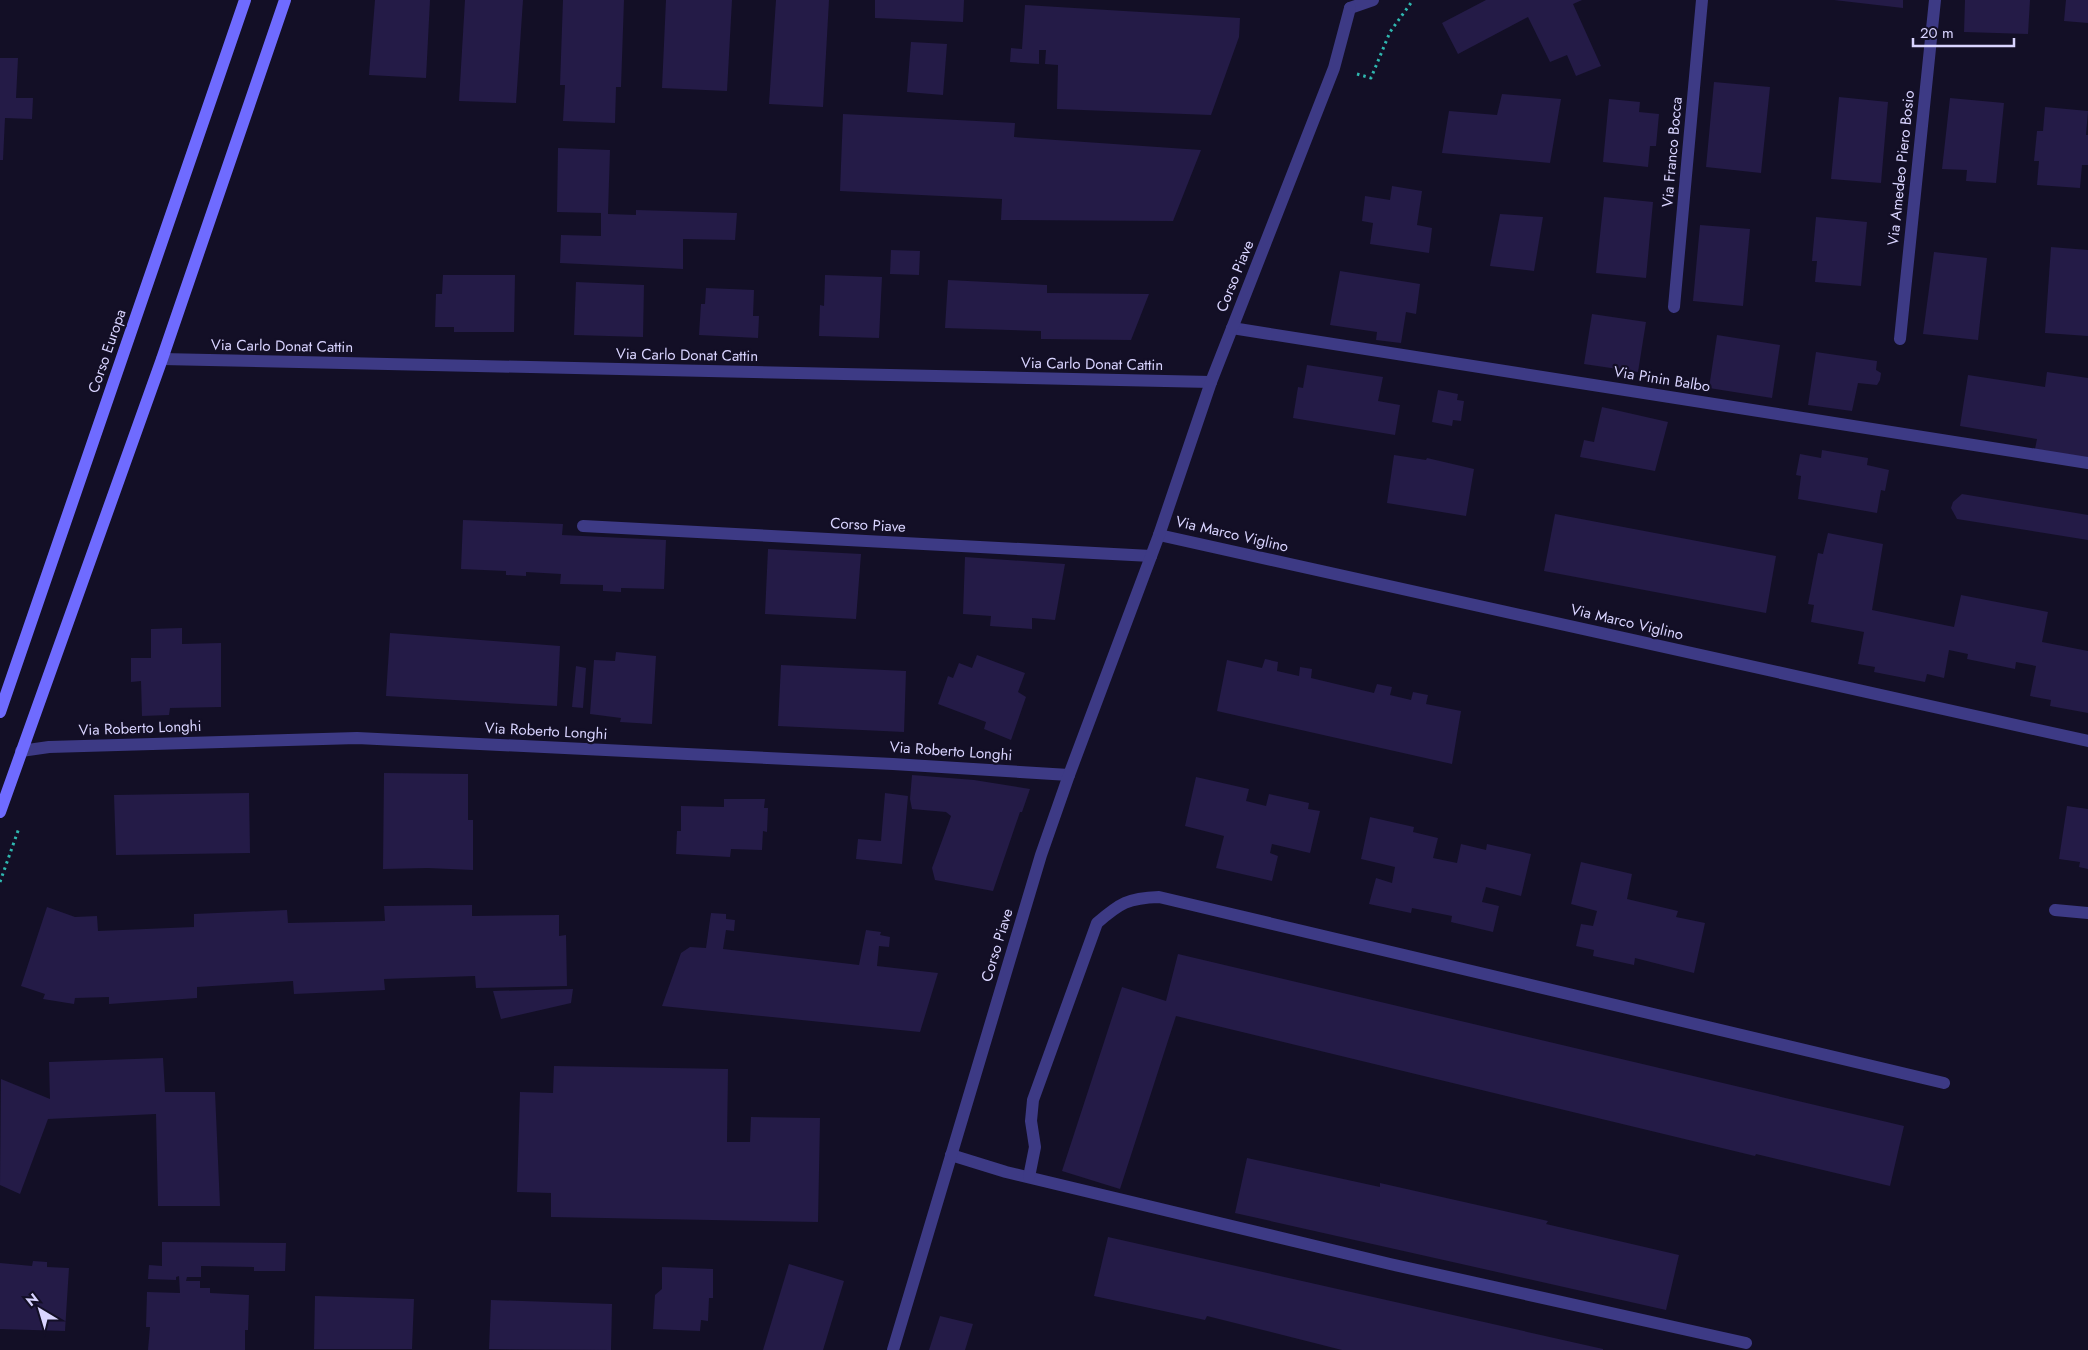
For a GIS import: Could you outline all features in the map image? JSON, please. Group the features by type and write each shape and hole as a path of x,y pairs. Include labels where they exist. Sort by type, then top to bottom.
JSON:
{"main road":[{"name":"Corso Europa","path":"0,712 245,0"},
{"path":"0,812 162,358 285,0"}],"street":[{"name":"Corso Piave","path":"892,1350 1041,855 1069,774 1159,535 1211,382 1334,68 1345,4 1373,0"},
{"name":"Via Franco Bocca","path":"1674,307 1702,0"},
{"name":"Via Amedeo Piero Bosio","path":"1900,339 1936,0"},
{"name":"Via Pinin Balbo","path":"1232,328 2088,463"},
{"name":"Via Carlo Donat Cattin","path":"162,358 1211,382"},
{"name":"Corso Piave","path":"583,526 1151,556"},
{"name":"Via Marco Viglino","path":"1159,535 2088,741"},
{"name":"Via Roberto Longhi","path":"22,750 48,747 357,738 1069,774"},
{"path":"1029,1177 1035,1147 1031,1121 1032,1100 1097,923 1116,906 1138,898 1159,898 1944,1084"},
{"path":"2055,910 2088,913"},
{"path":"951,1155 1006,1172 1390,1264 1746,1344"}],"path":[{"path":"1334,68 1371,78 1390,32 1413,0"}],"building":[{"path":"375,0 430,0 426,78 369,75"},
{"path":"465,0 523,0 516,103 459,101"},
{"path":"563,0 624,0 621,87 616,87 615,123 563,121 565,85 560,85"},
{"path":"666,0 732,0 727,91 662,88"},
{"path":"776,0 829,0 823,107 769,104"},
{"path":"875,0 964,0 963,22 875,18"},
{"path":"1486,0 1582,0 1573,4 1601,66 1576,76 1567,55 1550,62 1528,17 1458,54 1442,23"},
{"path":"1834,0 1903,0 1903,8"},
{"path":"1965,0 2030,0 2028,34 1964,32"},
{"path":"2066,0 2088,0 2088,23 2064,21"},
{"path":"1025,5 1240,18 1239,37 1211,115 1057,109 1058,65 1045,64 1046,50 1039,50 1039,64 1010,62 1011,48 1022,49"},
{"path":"911,42 947,44 943,95 907,92"},
{"path":"0,58 18,58 16,98 33,98 32,119 5,118 3,160 0,160"},
{"path":"1714,82 1770,87 1761,173 1706,167"},
{"path":"1502,94 1561,99 1550,163 1442,153 1449,111 1497,115"},
{"path":"1839,97 1888,102 1881,183 1831,179"},
{"path":"1950,98 2004,103 1996,183 1966,181 1967,170 1942,169"},
{"path":"1609,99 1640,102 1639,112 1659,114 1656,146 1650,146 1648,167 1603,162"},
{"path":"2045,107 2088,111 2086,135 2088,135 2088,165 2082,165 2080,188 2037,185 2039,161 2034,161 2037,131 2043,131"},
{"path":"843,114 1015,123 1014,137 1201,150 1173,221 1001,220 1002,199 840,191"},
{"path":"558,148 610,150 608,214 636,215 636,210 737,213 735,240 683,239 683,269 560,263 561,235 601,236 601,213 557,212"},
{"path":"1392,186 1422,191 1417,225 1432,228 1429,253 1370,244 1373,223 1362,221 1365,196 1390,200"},
{"path":"1604,197 1653,202 1646,278 1596,273"},
{"path":"1500,214 1543,217 1534,271 1490,266"},
{"path":"1816,217 1867,222 1861,286 1815,282 1817,261 1812,261"},
{"path":"1700,225 1750,229 1743,306 1693,301"},
{"path":"2051,247 2088,250 2088,336 2045,333"},
{"path":"891,250 920,251 919,275 890,274"},
{"path":"1934,252 1987,258 1978,340 1923,334"},
{"path":"1340,271 1420,284 1416,314 1406,312 1401,343 1376,340 1377,332 1330,325"},
{"path":"443,275 515,275 514,332 454,332 454,327 435,327 436,294 442,294"},
{"path":"825,275 882,277 879,338 819,336 820,305 824,306"},
{"path":"948,280 1047,285 1047,293 1149,294 1131,340 1041,339 1041,331 945,328"},
{"path":"576,282 644,285 643,337 574,335"},
{"path":"706,288 754,290 753,316 759,316 758,338 699,335 701,304 705,304"},
{"path":"1592,314 1646,322 1638,372 1584,364"},
{"path":"1717,335 1780,345 1772,398 1709,388"},
{"path":"1816,352 1877,361 1876,370 1881,373 1880,380 1877,385 1858,383 1852,411 1808,405"},
{"path":"1307,365 1383,377 1378,401 1400,405 1395,435 1293,418 1298,387 1303,388"},
{"path":"2047,372 2088,378 2088,458 2035,449 2037,439 1960,426 1968,375 2045,387"},
{"path":"1438,390 1458,394 1457,400 1464,401 1461,421 1453,420 1452,426 1432,422"},
{"path":"1602,407 1668,422 1655,471 1580,457 1584,440 1594,442"},
{"path":"1822,450 1868,458 1867,465 1889,470 1885,491 1881,490 1877,513 1798,499 1801,476 1796,475 1800,454 1821,458"},
{"path":"1394,455 1426,460 1427,458 1474,469 1466,516 1387,503"},
{"path":"1962,494 2088,515 2088,540 1957,519 1951,508 1953,502"},
{"path":"1555,514 1776,556 1766,613 1544,571"},
{"path":"463,520 563,524 562,535 666,540 664,589 621,588 621,592 603,591 603,585 560,584 561,574 526,572 526,576 506,575 506,571 461,569"},
{"path":"1828,533 1883,544 1872,610 1954,627 1961,595 2048,612 2042,642 2088,651 2088,713 2050,706 2051,700 2030,696 2036,666 2016,662 2015,669 1967,659 1968,654 1949,650 1944,678 1927,674 1925,682 1874,672 1875,667 1858,664 1864,632 1811,622 1814,605 1808,604 1818,553 1823,554"},
{"path":"768,549 861,554 856,619 765,614"},
{"path":"965,557 1065,564 1055,620 1032,618 1032,629 990,626 991,616 963,614"},
{"path":"182,628 182,644 221,643 221,707 170,708 169,715 142,716 141,681 131,682 131,658 151,658 151,629"},
{"path":"390,633 560,646 557,706 386,696"},
{"path":"616,652 656,656 652,724 620,722 621,718 590,714 594,660 615,661"},
{"path":"977,655 1025,673 1018,692 1026,697 1011,740 984,729 986,722 938,704 948,676 953,678 959,663 972,668"},
{"path":"1265,659 1278,662 1277,671 1299,676 1300,667 1312,669 1311,678 1374,693 1377,684 1392,687 1390,695 1411,700 1413,692 1428,695 1426,704 1461,711 1452,764 1217,711 1227,660 1262,668"},
{"path":"781,665 906,671 904,732 778,726"},
{"path":"576,666 586,668 583,708 572,707"},
{"path":"384,773 468,774 468,820 473,820 473,870 383,869"},
{"path":"912,775 974,780 1030,789 1022,812 1020,812 993,891 935,880 932,868 951,816 946,812 912,809 910,799"},
{"path":"1196,777 1249,789 1246,801 1266,806 1269,794 1309,803 1308,809 1320,811 1310,853 1272,844 1270,853 1278,856 1272,881 1216,868 1224,836 1185,826"},
{"path":"249,793 250,853 116,855 114,795"},
{"path":"885,793 908,796 902,864 856,859 858,839 881,841"},
{"path":"724,799 765,799 764,808 768,808 767,832 763,831 762,850 731,849 730,857 676,854 677,831 681,831 681,806 724,807"},
{"path":"2067,806 2088,809 2088,869 2079,867 2080,862 2059,859"},
{"path":"1370,817 1414,827 1413,832 1438,838 1433,858 1457,863 1461,844 1486,850 1487,844 1531,854 1521,896 1486,887 1482,902 1499,906 1493,932 1451,922 1452,916 1412,908 1411,913 1369,904 1376,878 1392,883 1395,867 1361,859"},
{"path":"1581,862 1632,874 1627,899 1678,911 1676,917 1705,923 1694,973 1635,958 1634,965 1593,956 1594,950 1576,946 1581,924 1593,926 1597,911 1571,904"},
{"path":"472,905 472,916 559,915 559,936 566,935 567,986 476,988 475,976 384,979 385,990 294,994 293,981 197,987 197,998 109,1004 109,997 75,998 74,1004 43,999 45,994 21,986 47,907 75,917 97,916 98,931 194,927 194,914 287,910 288,923 385,921 384,906"},
{"path":"711,913 726,914 726,919 735,920 734,931 726,930 723,949 859,965 866,930 881,932 880,935 890,937 889,947 879,946 877,966 938,973 920,1032 662,1006 681,953 690,947 706,948"},
{"path":"1178,954 1904,1126 1890,1186 1756,1154 1755,1156 1176,1016 1120,1189 1062,1171 1122,987 1166,1001"},
{"path":"573,989 571,1003 501,1019 493,991"},
{"path":"163,1058 165,1092 215,1092 220,1206 158,1206 156,1114 48,1119 20,1194 0,1185 1,1079 50,1099 49,1062"},
{"path":"554,1066 728,1069 727,1142 750,1142 751,1117 820,1118 818,1222 551,1217 551,1193 517,1192 520,1092 553,1093"},
{"path":"1247,1158 1380,1187 1380,1183 1548,1221 1546,1224 1679,1255 1666,1310 1235,1213"},
{"path":"1108,1237 1603,1350 1342,1350 1207,1316 1205,1320 1094,1296"},
{"path":"162,1242 286,1243 285,1271 254,1271 254,1267 201,1266 201,1277 187,1277 186,1281 200,1281 200,1288 210,1288 210,1293 249,1295 248,1330 245,1330 245,1350 148,1350 150,1327 146,1327 147,1292 180,1293 179,1276 176,1277 176,1280 148,1279 149,1265 162,1266"},
{"path":"33,1261 47,1262 47,1267 69,1268 65,1331 0,1329 0,1263 32,1266"},
{"path":"789,1264 844,1281 823,1350 763,1350"},
{"path":"662,1267 713,1269 713,1298 709,1298 708,1321 701,1320 700,1331 653,1329 655,1295 662,1289"},
{"path":"315,1296 414,1299 412,1349 314,1349"},
{"path":"491,1300 612,1304 611,1350 489,1349"},
{"path":"940,1316 973,1324 965,1350 929,1350"}]}
